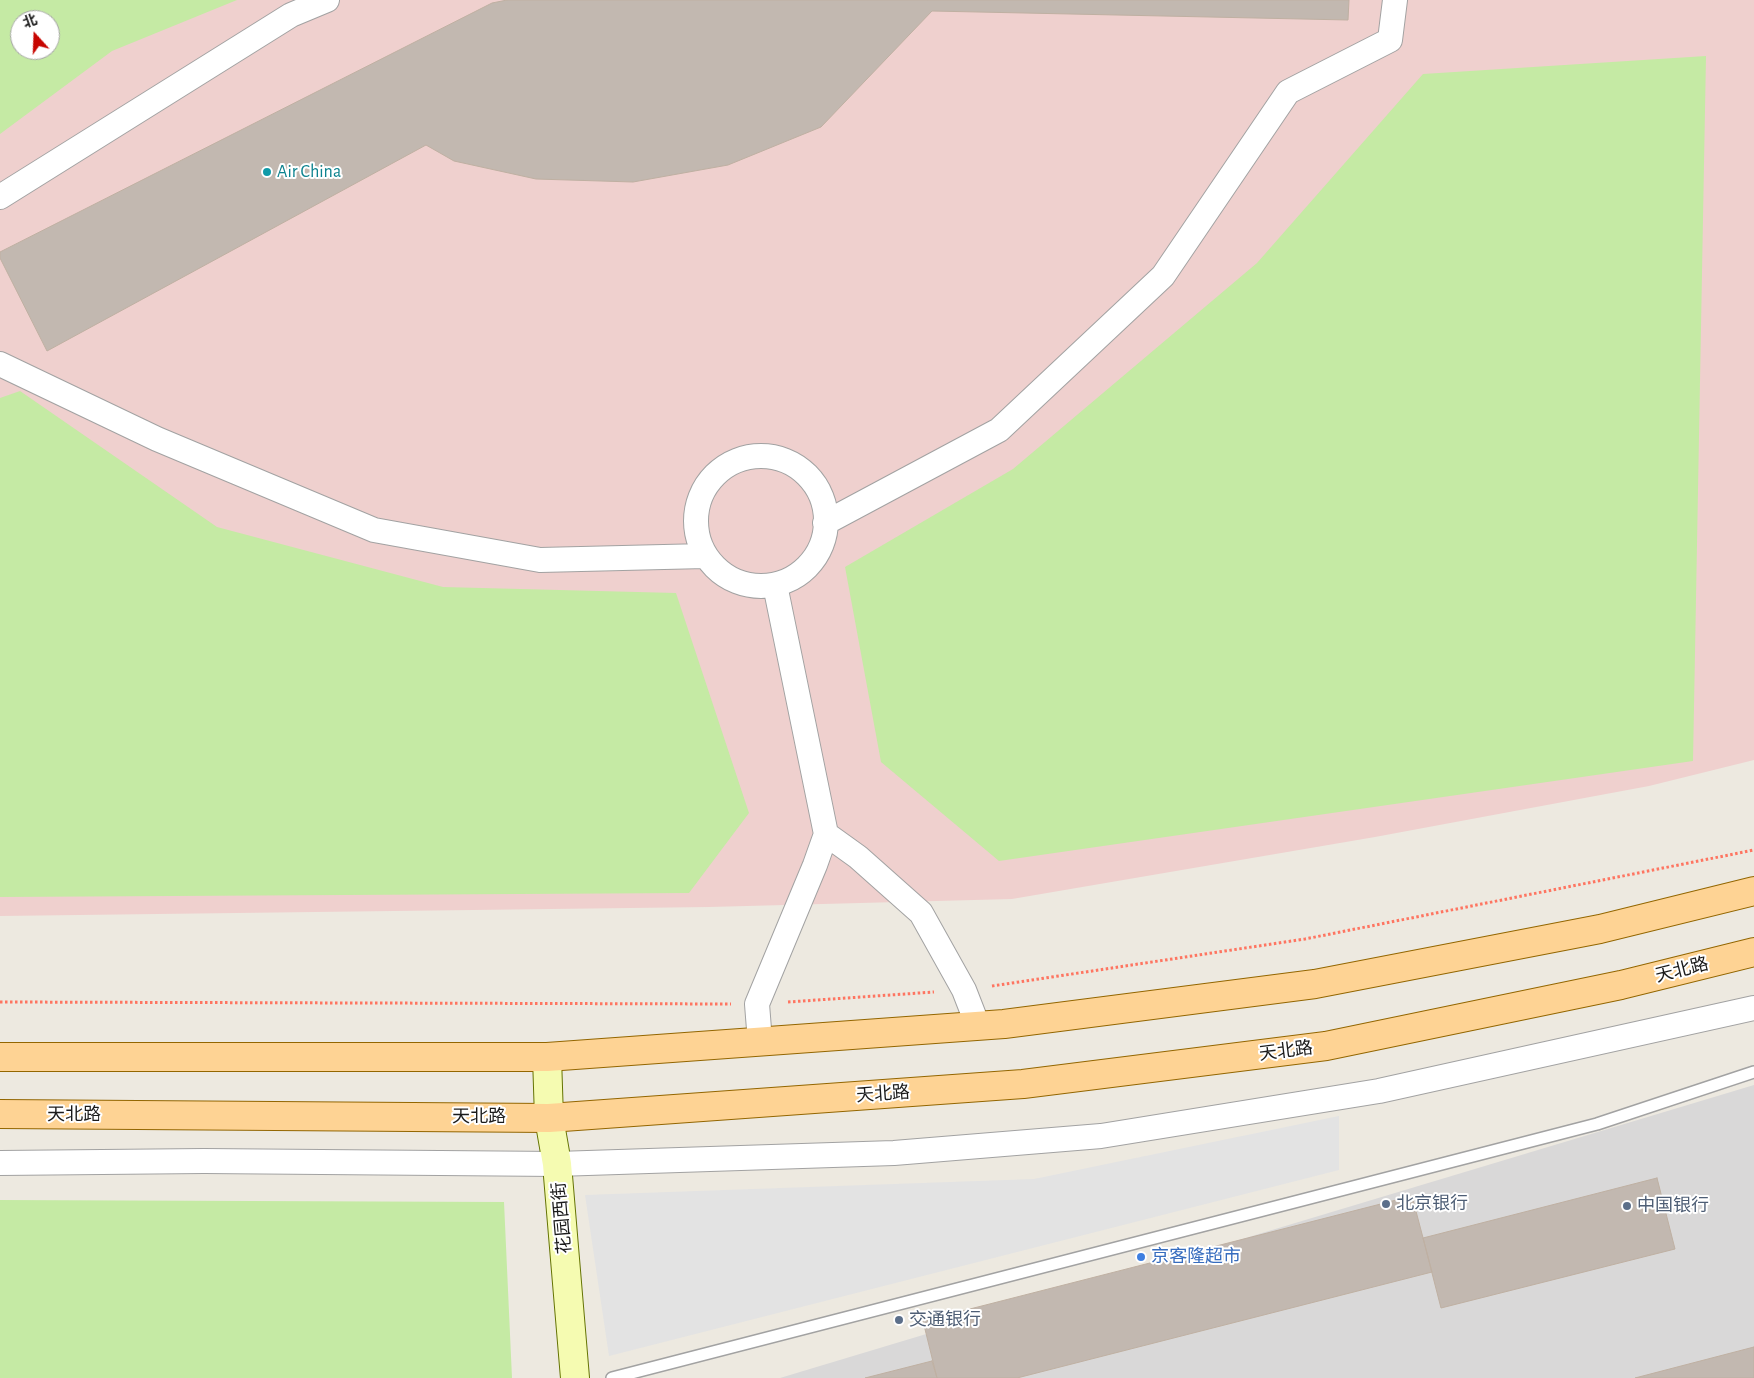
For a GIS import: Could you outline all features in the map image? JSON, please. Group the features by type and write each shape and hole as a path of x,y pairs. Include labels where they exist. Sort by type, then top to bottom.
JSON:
{"main road":[{"path":"0,1057 547,1057 978,1026 1315,984 1600,929 1754,891"},
{"name":"天北路","path":"0,1114 549,1118 1023,1084 1326,1046 1621,985 1754,952"}],"street":[{"path":"0,197 291,14 327,0"},
{"path":"825,523 999,430 1163,276 1288,92 1390,40 1395,0"},
{"path":"0,364 157,439 374,530 540,560 705,556"},
{"path":"762,456 784,460 810,479 821,497 825,523 823,541 813,560 796,576 775,585 741,584 715,569 705,556 697,535 697,506 710,480 728,465 749,457 762,456"},
{"path":"760,1042 757,1004 826,834 775,585"},
{"path":"826,834 858,857 921,913 964,990 978,1026"},
{"path":"0,1163 214,1161 557,1164 894,1153 1101,1136 1379,1091 1754,1008"},
{"name":"花园西街","path":"547,1057 549,1118 557,1164 575,1378"}],"lane":[{"path":"612,1378 1597,1124 1754,1072"}],"path":[{"path":"0,1002 757,1004 964,990 1305,939 1754,850"}],"shaded area":[{"path":"0,0 1754,0 1754,760 1649,786 1375,837 1012,899 709,907 0,916"},
{"path":"1754,1085 1754,1378 780,1378"},
{"path":"1339,1116 1339,1170 609,1356 585,1195 1034,1179"}],"green space":[{"path":"0,0 237,0 112,51 0,134"},
{"path":"1706,56 1693,761 999,861 881,762 845,567 1013,469 1257,263 1423,74"},
{"path":"20,391 217,527 443,587 676,593 749,813 689,893 0,897 0,398"},
{"path":"0,1200 504,1202 512,1378 0,1378"}],"building":[{"name":"Air China","path":"507,0 1349,0 1348,20 932,11 821,127 728,165 633,182 536,179 454,161 426,145 47,351 0,258 0,252 492,3"},
{"path":"1657,1178 1675,1249 1441,1308 1423,1238"},
{"path":"1412,1196 1432,1272 1017,1378 937,1378 923,1321"},
{"path":"1754,1347 1754,1378 1635,1378"},
{"path":"932,1361 937,1378 865,1378"}],"place":[{"name":"Air China","path":"267,172"},
{"name":"北京银行","path":"1386,1204"},
{"name":"中国银行","path":"1627,1206"},
{"name":"京客隆超市","path":"1141,1257"},
{"name":"交通银行","path":"899,1320"}]}
